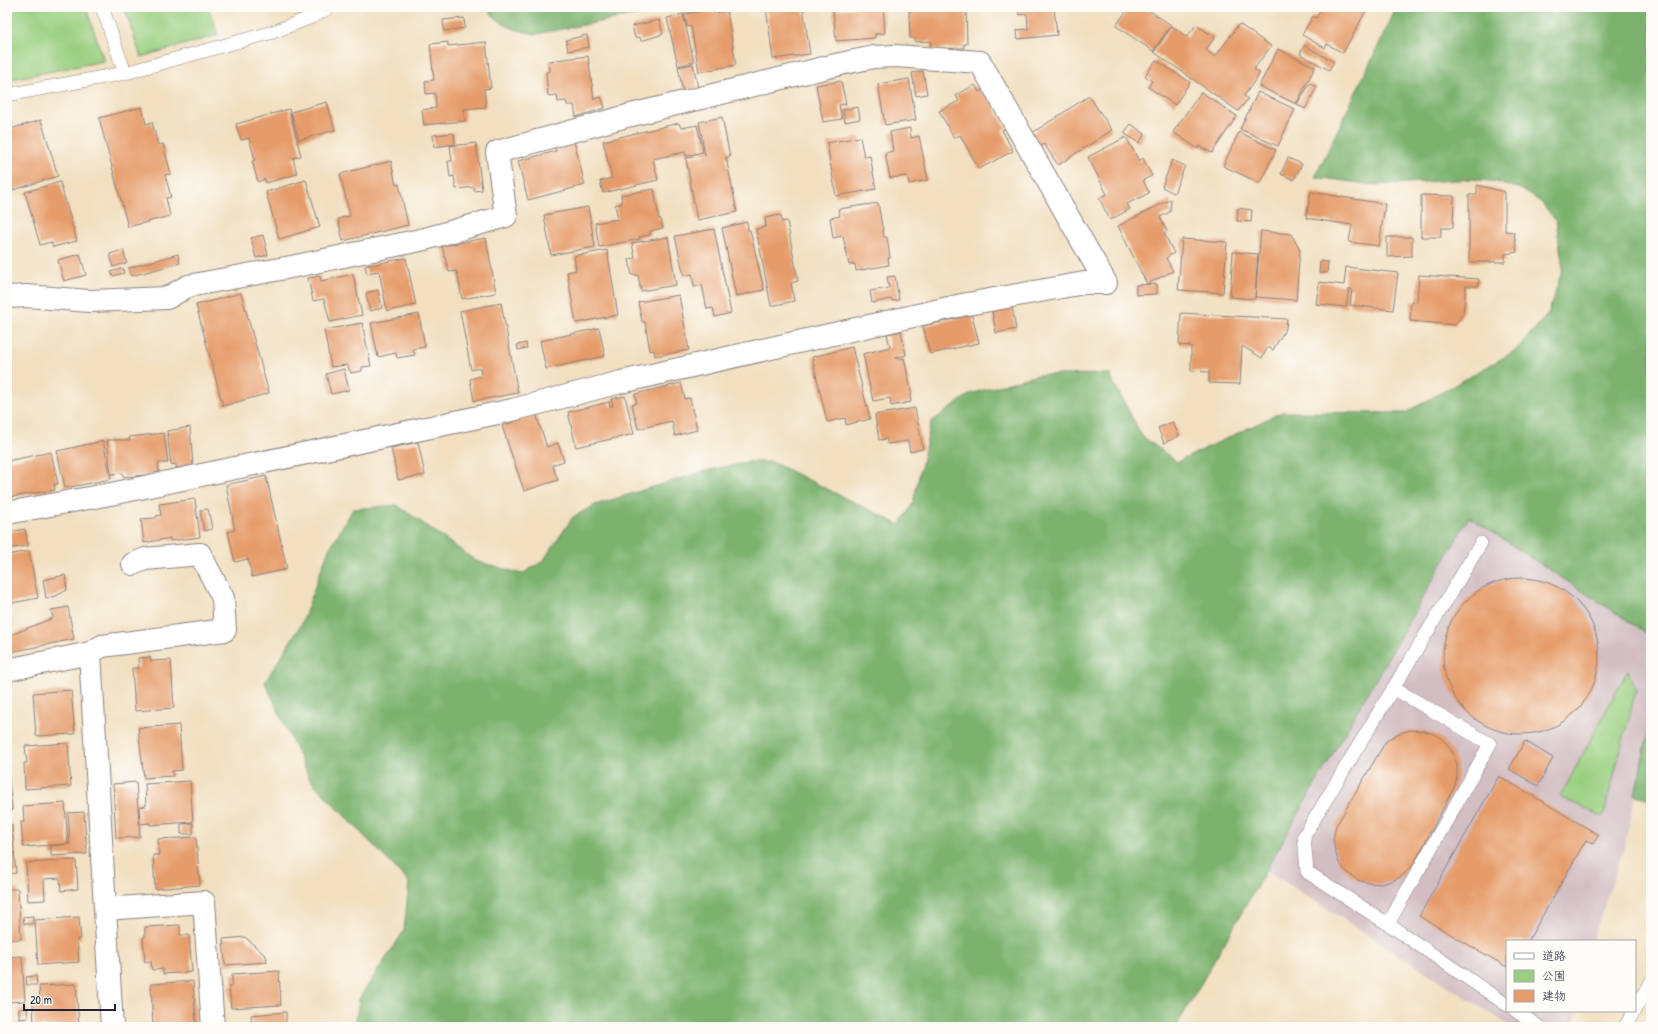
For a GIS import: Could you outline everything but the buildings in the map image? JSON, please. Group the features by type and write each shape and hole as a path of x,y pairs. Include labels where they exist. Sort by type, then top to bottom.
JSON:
{"street":[{"path":"7,296 27,296 89,301 167,298 188,286 296,266 425,239 506,216 497,152 627,116 832,66 874,58 895,56 980,62 1106,283 1084,283 962,305 621,382 512,410 116,493 7,513"},
{"path":"7,670 90,653 102,646 225,630 223,598 200,554 145,559 133,564"},
{"path":"90,653 112,1027"},
{"path":"105,909 204,902 212,1027"}],"lane":[{"path":"102,7 125,73"},
{"path":"7,95 125,73 273,32 312,17 330,7"},
{"path":"1480,543 1304,836 1307,872 1388,924 1506,1004"},
{"path":"1388,924 1490,744 1393,688"},
{"path":"1636,1007 1651,982"},
{"path":"1517,1012 1539,1027"},
{"path":"1625,1027 1633,1012"}],"shaded area":[{"path":"1469,517 1651,636 1651,719 1625,845 1592,940 1506,940 1506,1012 1577,1012 1573,1027 1512,1027 1266,870"}],"green space":[{"path":"7,7 86,7 104,61 7,80"},
{"path":"124,7 208,7 218,35 141,57"},
{"path":"486,7 678,7 536,34 514,29 502,23"},
{"path":"1397,7 1651,7 1651,636 1469,517 1176,1027 355,1027 359,999 404,931 409,882 310,780 265,682 302,623 328,551 353,509 397,505 476,561 522,574 543,561 573,517 595,505 705,471 749,462 772,462 900,525 913,503 931,422 970,394 1038,375 1109,374 1142,436 1177,462 1282,412 1405,413 1515,351 1548,314 1563,268 1556,221 1541,202 1521,189 1496,182 1473,179 1375,185 1315,177"},
{"path":"1628,670 1636,690 1603,817 1560,797"},
{"path":"1651,719 1651,799 1635,795"}]}
